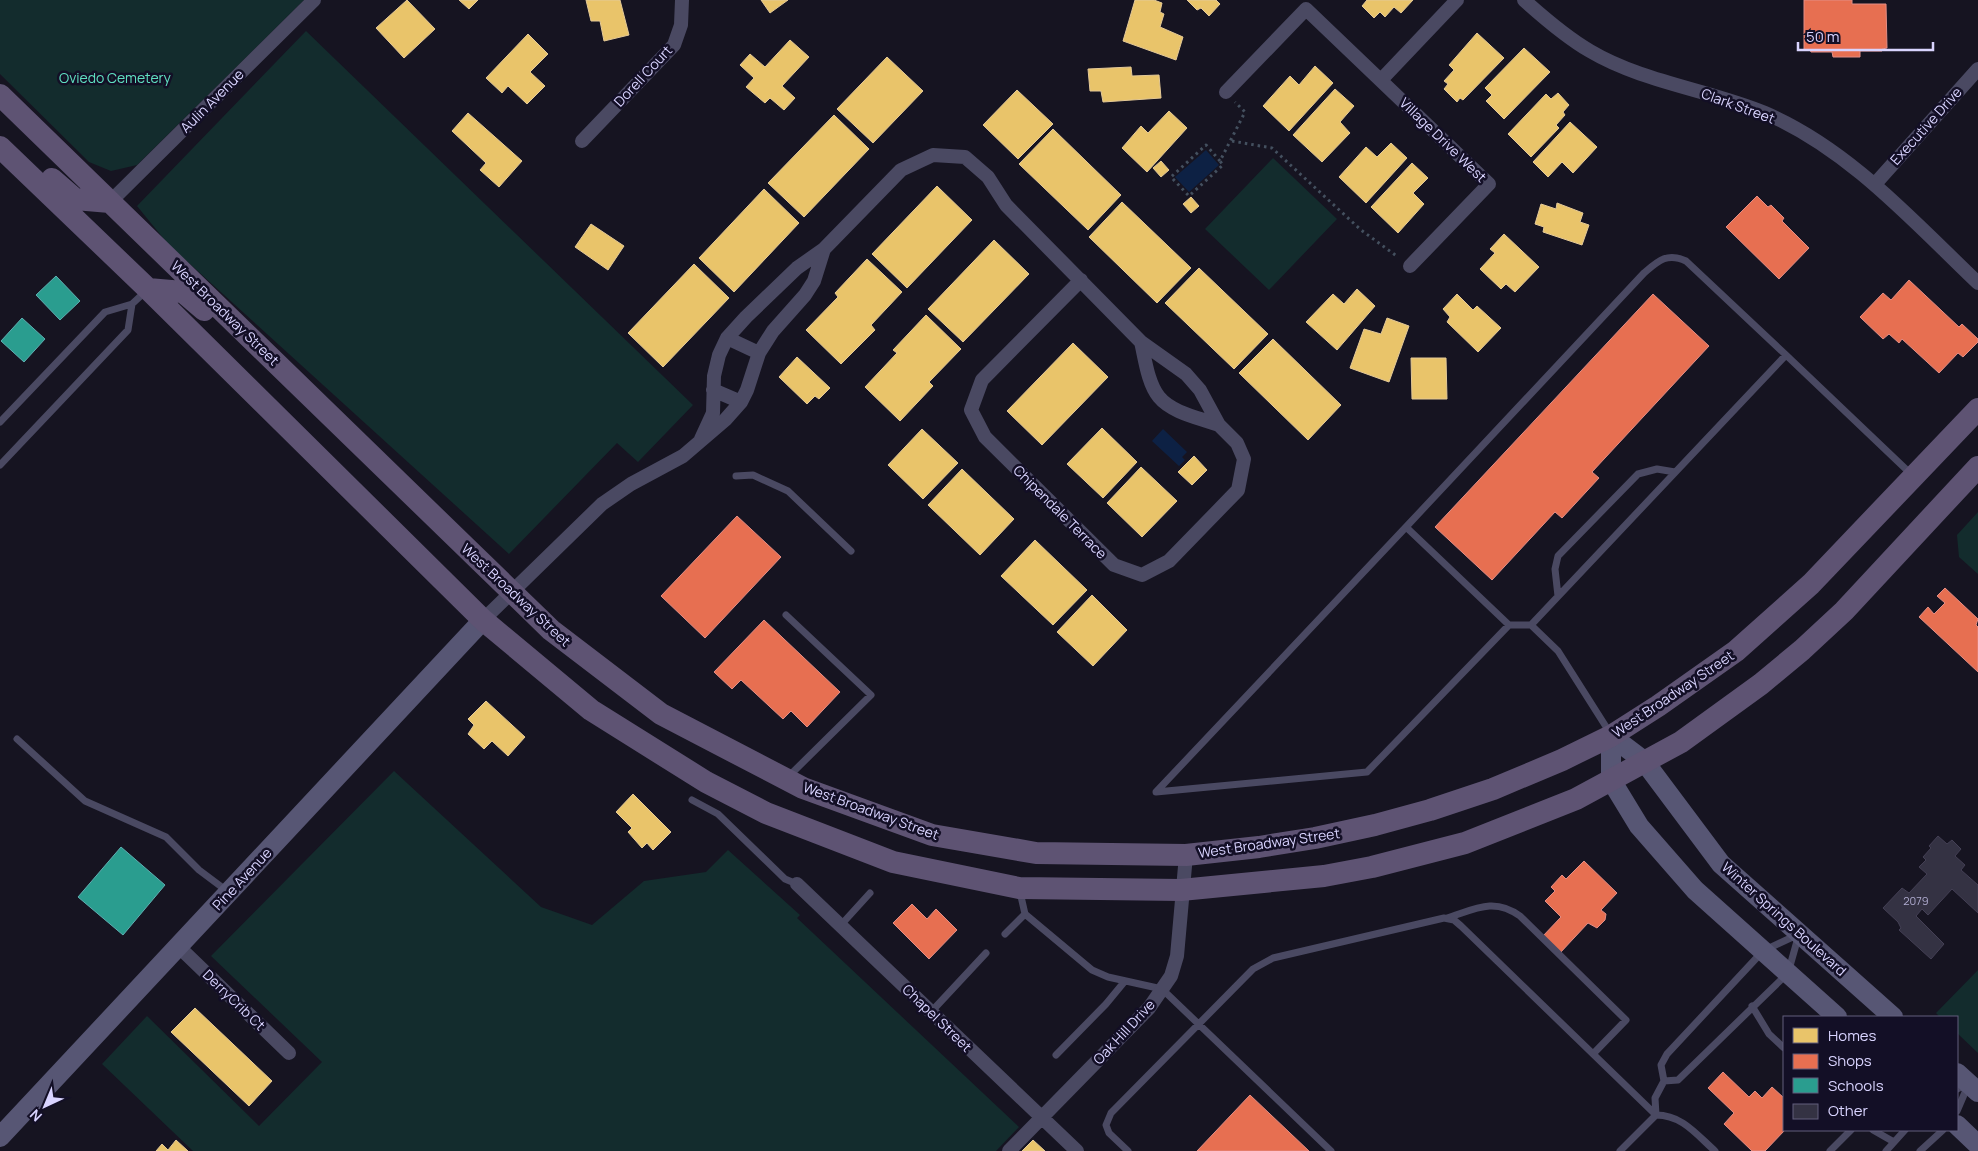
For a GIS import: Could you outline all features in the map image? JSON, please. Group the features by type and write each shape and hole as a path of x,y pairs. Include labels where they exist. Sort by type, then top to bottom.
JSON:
{"main road":[{"name":"West Broadway Street","path":"0,94 550,630 661,714 803,788 932,835 1036,853 1186,855 1278,844 1384,823 1493,789 1562,760 1611,736 1699,678 1777,616 1811,584 1978,409"},
{"path":"0,147 34,180 140,297 483,620 591,710 706,782 766,814 893,862 1019,888 1182,890 1324,876 1419,856 1465,843 1576,799 1681,742 1725,711 1802,650 1879,575 1978,467"},
{"path":"34,180 54,179 75,199 110,202"},
{"path":"140,297 183,292 202,310 229,317"}],"street":[{"name":"Aulin Avenue","path":"110,202 314,0"},
{"name":"Dorell Court","path":"582,141 674,44 681,25 682,0"},
{"path":"1226,92 1306,8 1381,80 1457,0"},
{"name":"Clark Street","path":"1524,0 1590,51 1644,75 1765,113 1813,138 1875,184 1978,283"},
{"name":"Executive Drive","path":"1875,184 1978,69"},
{"name":"Village Drive West","path":"1381,80 1489,184 1410,266"},
{"name":"Chipendale Terrace","path":"702,439 713,413 715,399 713,390 719,355 727,338 797,268 824,249 901,170 934,155 965,157 988,177 1006,205 1081,280 1141,342 1186,374 1200,390 1219,425 1237,444 1244,459 1238,490 1169,561 1142,575 1114,565 985,437 971,410 982,380 1081,280"},
{"name":"Chipendale Terrace","path":"483,620 602,504 631,484 683,456 725,420 741,402 759,353 772,330 805,295 814,281 824,249"},
{"path":"727,338 759,353"},
{"name":"Chipendale Terrace","path":"1141,342 1151,380 1159,397 1172,407 1219,425"},
{"path":"713,390 741,402"},
{"name":"Pine Avenue","path":"0,1137 483,620"},
{"path":"1611,736 1611,780 1639,826 1695,890 1836,1016"},
{"name":"Winter Springs Boulevard","path":"1611,736 1644,762 1721,864 1892,1016"},
{"name":"Oak Hill Drive","path":"1010,1151 1150,1008 1171,976 1177,956 1186,855"},
{"name":"Chapel Street","path":"797,884 1077,1151"},
{"name":"DerryCrib Ct","path":"179,947 289,1053"},
{"path":"1958,1127 1978,1145"}],"lane":[{"path":"1509,624 1367,772 1156,792 1644,273 1661,258 1677,257 1686,261 1914,476"},
{"path":"0,422 105,312 140,297"},
{"path":"0,464 128,330 140,297"},
{"path":"1531,625 1786,355"},
{"path":"1558,596 1555,569 1558,556 1638,474 1656,469 1675,472"},
{"path":"736,476 753,475 788,491 851,551"},
{"path":"1406,527 1509,624 1531,625 1558,651 1578,680 1611,736"},
{"path":"786,615 871,695 786,779"},
{"path":"17,739 85,800 166,837 199,870 229,893"},
{"path":"692,800 718,814 784,879 797,884"},
{"path":"1019,888 1025,914 1092,970 1108,977 1162,989 1331,1151"},
{"path":"840,926 870,893"},
{"path":"1128,1151 1110,1133 1106,1125 1111,1113 1253,968 1264,962 1444,918 1493,904 1508,907 1520,916 1626,1020 1593,1054"},
{"path":"1005,934 1025,914"},
{"path":"1444,918 1454,920 1461,926 1656,1115 1669,1115 1682,1120 1715,1151"},
{"path":"1620,1151 1656,1115 1655,1098 1664,1081 1661,1065 1667,1054 1763,951 1799,934"},
{"path":"1664,1081 1678,1080 1788,973 1799,934"},
{"path":"930,1012 986,953"},
{"path":"1056,1055 1106,1004 1125,981"},
{"path":"1752,1006 1769,1034 1783,1047"},
{"path":"1958,1108 1965,1084"},
{"path":"1830,1151 1850,1131"},
{"path":"1875,1131 1894,1142"},
{"path":"1886,1151 1904,1131"},
{"path":"1920,1151 1942,1131"}],"path":[{"path":"1220,161 1232,141 1245,112 1226,92"},
{"path":"1232,141 1272,148 1362,230 1410,266"},
{"path":"1206,145 1220,161 1223,165 1189,196 1171,177 1206,145"}],"green space":[{"name":"Oviedo Cemetery","path":"0,0 304,0 137,165 111,171 89,162 0,74"},
{"path":"306,31 693,405 638,462 617,443 509,554 168,244 137,206"},
{"path":"1273,158 1337,219 1269,290 1205,229"},
{"path":"1978,512 1978,574 1959,557 1957,535"},
{"path":"394,771 541,907 592,925 644,881 706,872 728,850 800,915 797,918 1019,1127 996,1151 193,1151 102,1064 147,1016 259,1126 322,1062 211,956"},
{"path":"1978,970 1978,1053 1958,1034 1958,1016 1939,1016 1936,1013"}],"water":[{"path":"1206,150 1219,165 1189,192 1175,177"},
{"path":"1163,429 1187,452 1182,457 1185,460 1179,466 1152,441"}],"building: Homes":[{"path":"407,0 435,29 404,58 376,28"},
{"path":"459,0 478,0 469,9"},
{"path":"586,0 620,0 629,35 604,41 600,21 591,21"},
{"path":"761,0 788,0 770,13"},
{"path":"1135,0 1154,0 1162,3 1160,12 1164,14 1160,27 1183,37 1176,60 1123,41"},
{"path":"1187,0 1216,0 1220,4 1209,16 1201,8 1197,10"},
{"path":"1367,0 1413,0 1401,13 1394,7 1385,17 1380,12 1374,18 1362,6"},
{"path":"1477,33 1504,58 1463,100 1460,98 1457,102 1444,89 1448,84 1444,81 1454,70 1449,65"},
{"path":"528,34 548,54 530,72 545,86 527,104 508,86 502,93 486,78"},
{"path":"790,40 809,57 782,86 795,98 784,110 770,98 765,103 746,87 754,78 740,65 750,54 765,67"},
{"path":"1524,48 1550,72 1504,119 1486,101 1492,95 1485,88"},
{"path":"887,57 923,91 873,143 837,109"},
{"path":"1315,66 1333,83 1289,131 1263,106 1290,76 1299,85"},
{"path":"1131,67 1132,76 1159,75 1161,98 1103,102 1101,91 1090,91 1088,69"},
{"path":"1335,89 1354,106 1340,122 1350,133 1322,162 1293,135"},
{"path":"1017,90 1053,124 1018,159 983,125"},
{"path":"1558,93 1569,105 1563,112 1565,115 1556,125 1559,128 1531,157 1508,134 1546,94 1551,99"},
{"path":"1169,111 1187,128 1147,172 1122,148 1141,126 1148,133"},
{"path":"468,113 522,161 499,187 480,170 486,163 452,131"},
{"path":"834,115 869,149 804,217 768,183"},
{"path":"1570,122 1597,147 1573,173 1562,162 1548,177 1533,162"},
{"path":"1053,129 1121,195 1088,230 1019,164"},
{"path":"1391,143 1407,158 1366,203 1339,177 1366,147 1377,157"},
{"path":"1161,161 1169,170 1161,177 1153,168"},
{"path":"1412,163 1428,178 1413,193 1424,204 1398,233 1371,207"},
{"path":"937,186 972,220 907,288 872,254"},
{"path":"764,189 799,223 734,292 699,258"},
{"path":"1191,197 1199,206 1191,213 1183,204"},
{"path":"1122,202 1191,268 1157,303 1089,237"},
{"path":"1557,203 1583,213 1580,222 1589,225 1582,245 1543,232 1544,227 1535,224 1541,204 1556,209"},
{"path":"591,224 624,246 608,270 575,247"},
{"path":"1504,234 1539,267 1515,292 1506,284 1501,289 1480,269 1495,253 1490,249"},
{"path":"994,240 1029,274 963,342 928,309"},
{"path":"867,259 902,292 871,325 875,330 841,364 806,330 838,297 835,293"},
{"path":"694,264 729,298 663,367 628,333"},
{"path":"1199,268 1268,334 1234,369 1165,303"},
{"path":"1357,289 1375,306 1337,350 1306,322 1333,294 1344,304"},
{"path":"1457,294 1473,310 1477,306 1501,328 1478,352 1447,322 1450,317 1443,309"},
{"path":"926,315 961,349 929,382 933,386 900,421 865,387 897,353 893,350"},
{"path":"1387,318 1409,326 1389,382 1350,368 1364,329 1381,334"},
{"path":"1273,339 1341,405 1308,440 1239,373"},
{"path":"1073,343 1108,377 1042,445 1007,411"},
{"path":"797,357 830,388 819,399 815,396 807,404 779,377"},
{"path":"1411,358 1446,358 1447,399 1412,399"},
{"path":"1102,428 1137,462 1103,498 1067,464"},
{"path":"922,429 958,463 923,499 888,465"},
{"path":"1194,456 1207,470 1192,485 1178,472"},
{"path":"1141,467 1177,501 1142,537 1107,503"},
{"path":"962,469 1014,519 980,555 928,505"},
{"path":"1035,540 1087,590 1053,625 1001,576"},
{"path":"1092,595 1127,630 1093,666 1057,632"},
{"path":"486,701 525,737 508,756 492,741 484,749 468,734 474,725 468,719"},
{"path":"633,794 671,832 653,850 647,843 642,848 628,832 632,828 616,812"},
{"path":"195,1008 272,1081 249,1106 171,1032"},
{"path":"176,1140 188,1151 156,1151 162,1144 168,1150"},
{"path":"1033,1140 1045,1151 1022,1151"}],"building: Shops":[{"path":"1804,0 1852,0 1852,4 1886,4 1887,48 1882,49 1882,51 1860,51 1860,57 1833,57 1832,52 1804,50"},
{"path":"1757,196 1768,207 1771,205 1784,218 1782,221 1809,248 1779,279 1726,227"},
{"path":"1909,280 1959,327 1962,324 1978,339 1978,342 1963,357 1958,353 1939,373 1902,339 1899,343 1889,334 1883,339 1860,317 1883,293 1891,300"},
{"path":"1653,294 1709,346 1592,472 1599,478 1562,518 1555,512 1492,580 1435,527"},
{"path":"737,516 781,557 705,638 661,596"},
{"path":"1945,588 1978,619 1976,625 1978,627 1978,672 1919,617 1928,607 1934,614 1945,603 1937,596"},
{"path":"764,620 840,692 807,727 791,711 783,719 741,680 732,689 714,672"},
{"path":"1584,861 1617,893 1601,910 1606,914 1605,920 1597,928 1588,923 1560,953 1542,937 1561,917 1545,901 1555,891 1551,887 1562,875 1566,879"},
{"path":"912,904 927,919 936,909 957,930 929,959 893,923"},
{"path":"1723,1072 1749,1097 1755,1091 1762,1098 1772,1087 1783,1097 1784,1131 1765,1151 1752,1151 1724,1124 1734,1113 1708,1088"},
{"path":"1250,1095 1309,1151 1197,1151"}],"building: Schools":[{"path":"56,276 80,301 60,320 36,295"},
{"path":"22,318 45,339 24,362 1,341"},
{"path":"121,847 165,885 123,935 78,897"}],"building: Other":[{"path":"1938,836 1947,844 1952,840 1961,849 1955,856 1965,865 1961,870 1978,885 1978,913 1952,889 1928,915 1922,909 1916,916 1944,944 1931,959 1899,930 1901,928 1898,922 1883,908 1902,888 1909,893 1927,874 1919,867 1926,860 1923,857 1931,848 1929,846"}]}
